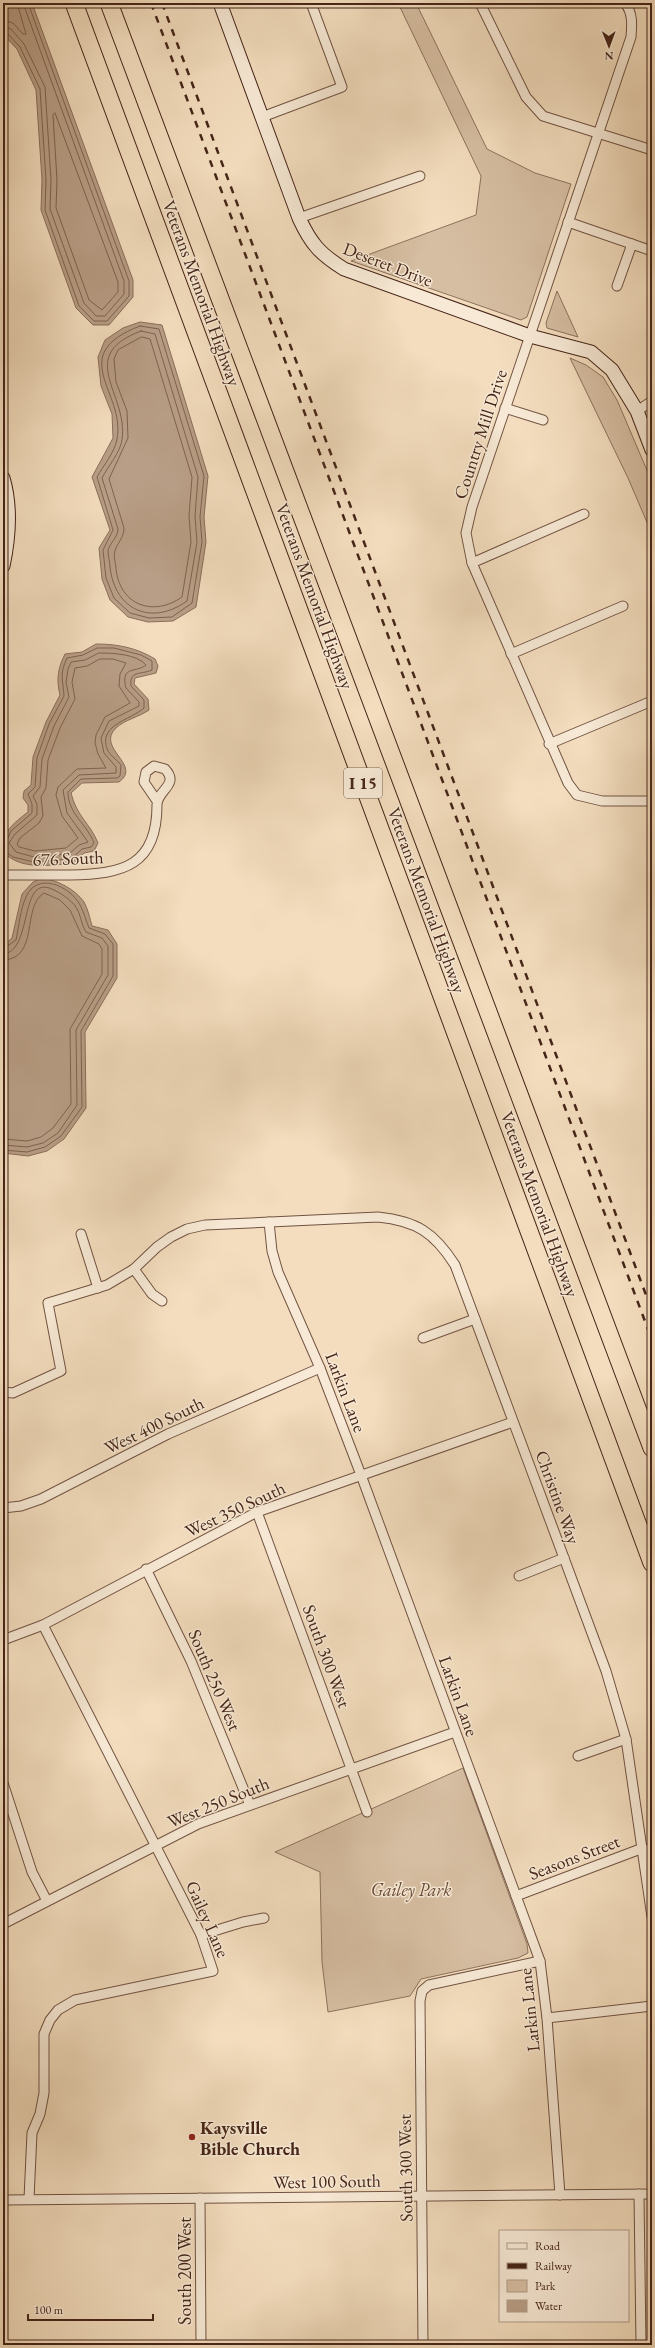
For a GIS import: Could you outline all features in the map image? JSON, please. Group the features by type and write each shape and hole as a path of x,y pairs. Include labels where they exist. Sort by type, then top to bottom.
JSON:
{"highway":[{"name":"Veterans Memorial Highway","path":"74,3 652,1564"},
{"name":"Veterans Memorial Highway","path":"109,3 652,1448"}],"street":[{"name":"Deseret Drive","path":"220,3 299,218 310,241 325,257 344,269 530,336 591,352 612,370 637,411 652,450"},
{"path":"262,117 342,87 311,3"},
{"path":"480,3 526,97 543,116 652,150"},
{"name":"Country Mill Drive","path":"625,3 629,8 632,23 631,37 472,507 466,533 472,563 561,772 577,795 602,801 652,801"},
{"path":"299,218 420,176"},
{"path":"568,222 652,251"},
{"path":"617,286 632,244"},
{"path":"637,411 652,401"},
{"path":"505,408 543,420"},
{"path":"3,478 6,488 8,524 3,566"},
{"path":"472,563 584,514"},
{"path":"511,654 623,606"},
{"path":"549,744 652,701"},
{"name":"676 South","path":"3,875 112,873 133,863 145,852 154,837 157,827 157,800"},
{"name":"Christine Way","path":"3,1392 13,1393 61,1371 48,1303 107,1285 134,1269 157,1247 187,1229 205,1225 378,1217 399,1219 418,1226 432,1236 445,1249 455,1265 606,1671 626,1739 652,1917"},
{"name":"Larkin Lane","path":"269,1222 272,1252 278,1272 320,1368 361,1475 540,1961 547,2018 560,2195"},
{"path":"82,1234 98,1288"},
{"path":"134,1269 152,1294 162,1301"},
{"path":"423,1338 475,1319"},
{"name":"West 400 South","path":"3,1508 21,1506 41,1500 168,1434 320,1368"},
{"name":"West 350 South","path":"3,1640 43,1625 146,1569 257,1512 513,1422"},
{"name":"South 300 West","path":"257,1512 367,1812"},
{"path":"519,1576 564,1558"},
{"name":"South 250 West","path":"146,1569 191,1661 250,1805"},
{"name":"Gailey Lane","path":"29,2200 32,2133 40,2114 44,2093 44,2034 50,2020 58,2010 75,2000 213,1971 201,1935 43,1625"},
{"name":"West 250 South","path":"3,1924 198,1824 455,1732"},
{"path":"578,1756 626,1739"},
{"path":"3,1783 32,1872 47,1901"},
{"name":"Seasons Street","path":"516,1896 643,1848"},
{"path":"201,1935 243,1922 264,1918"},
{"name":"South 300 West","path":"423,2345 420,2001 422,1991 429,1985 540,1961"},
{"path":"547,2018 652,2006"},
{"path":"639,2194 641,2345"},
{"name":"West 100 South","path":"3,2200 652,2194"},
{"name":"South 200 West","path":"200,2198 201,2345"}],"green space":[{"path":"398,3 416,3 487,149 535,173 571,184 527,317 521,320 351,261 476,215 481,176"},
{"path":"557,291 578,337 547,328 546,323"},
{"path":"570,358 586,365 603,377 617,400 652,482 652,534 628,478"},
{"name":"Gailey Park","path":"463,1768 527,1944 528,1953 518,1958 421,1979 410,1996 328,2012 322,1962 320,1872 275,1852"}],"water":[{"path":"3,3 32,3 133,280 133,297 109,325 93,325 76,308 41,210 42,180 36,90 17,49 3,34"},
{"path":"140,322 162,325 208,476 204,517 206,542 196,607 173,621 148,622 128,617 110,600 102,579 99,548 110,530 92,477 113,438 112,414 101,386 98,357 105,340 123,328"},
{"path":"96,644 127,647 155,659 158,666 156,673 135,678 134,684 148,699 149,710 119,725 111,735 111,742 114,749 126,769 125,776 119,782 82,783 71,793 80,814 98,843 94,851 84,853 74,863 37,865 19,862 3,852 4,839 13,824 28,812 28,805 23,798 24,791 31,785 33,757 46,722 60,695 58,674 61,664 65,654 82,652"},
{"path":"42,878 60,883 71,889 84,902 92,926 108,930 117,944 117,978 85,1032 86,1108 64,1139 47,1151 28,1156 3,1153 3,946 12,938 22,894 33,882"}],"railway":[{"path":"151,3 652,1340"},
{"path":"162,3 652,1311"}],"place":[{"name":"Kaysville Bible Church","path":"192,2137"}]}
